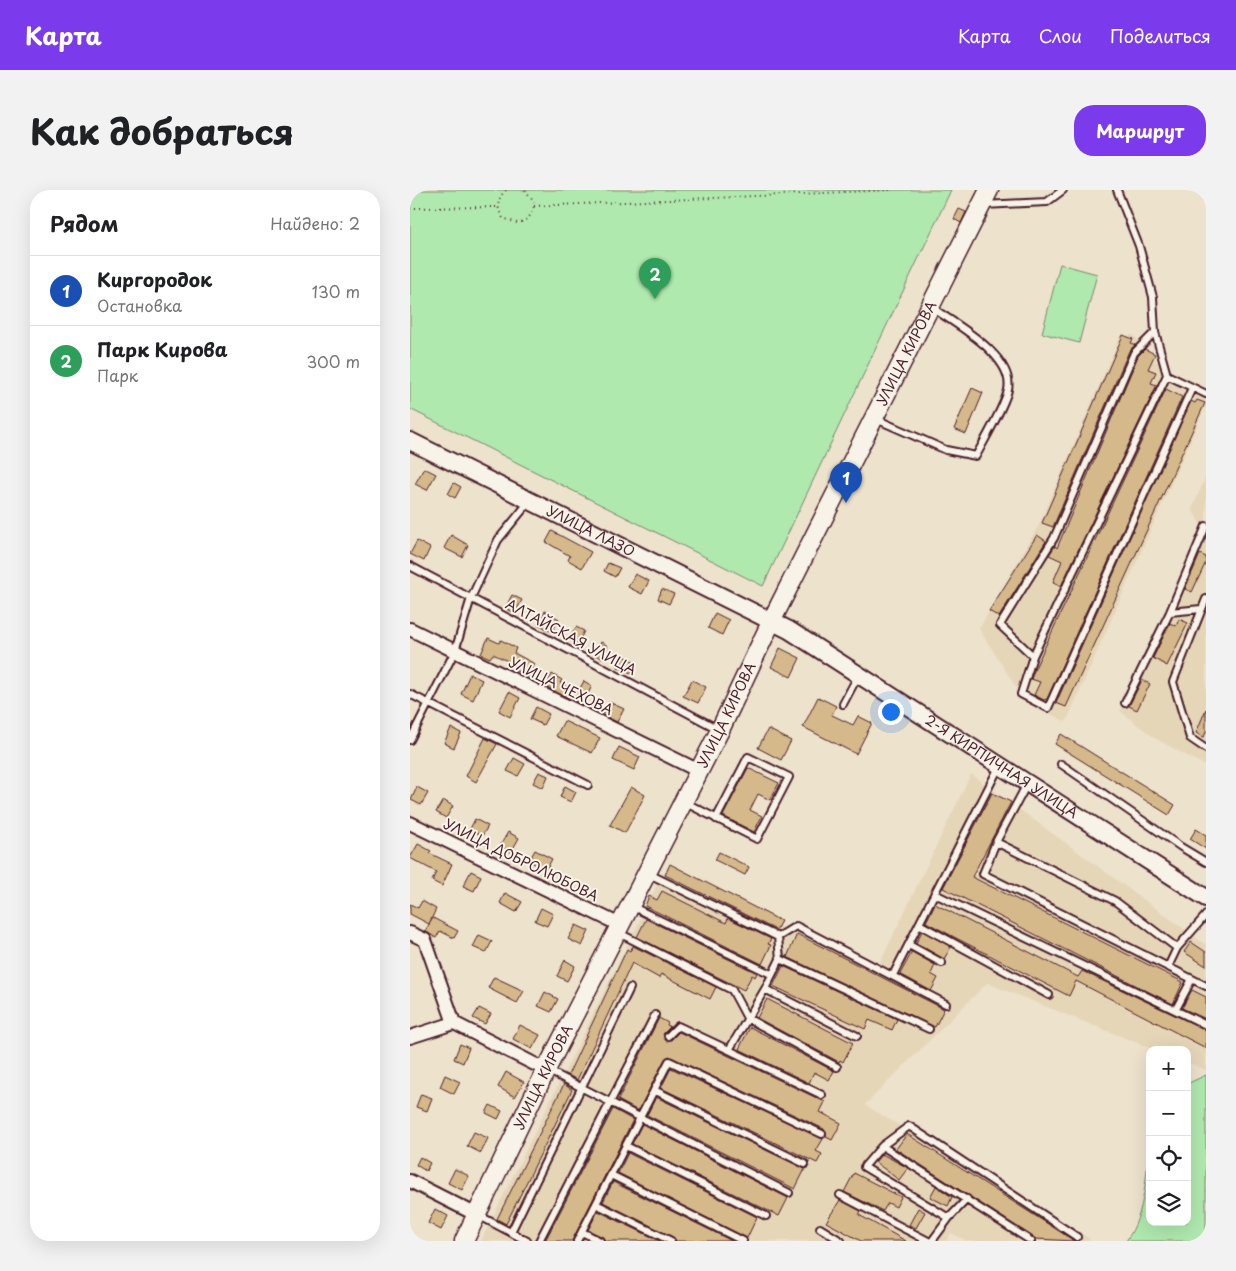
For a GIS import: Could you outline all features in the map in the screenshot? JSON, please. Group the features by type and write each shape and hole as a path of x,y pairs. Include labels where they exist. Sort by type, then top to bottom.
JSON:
{"main road":[{"name":"УЛИЦА КИРОВА","path":"464,1241 546,1070 720,730 772,620 985,198"}],"street":[{"name":"УЛИЦА ЛАЗО","path":"410,441 772,620"},
{"name":"2-Я КИРПИЧНАЯ УЛИЦА","path":"772,620 859,673 1206,898"},
{"name":"УЛИЦА ЧЕХОВА","path":"410,629 699,771"},
{"name":"УЛИЦА ДОБРОЛЮБОВА","path":"410,823 618,928"},
{"path":"410,933 425,940 454,1023 546,1070"},
{"path":"410,1037 454,1023"},
{"path":"410,1181 477,1215"}],"lane":[{"path":"985,198 1047,202 1063,190"},
{"path":"1117,190 1140,246 1151,289 1156,332 1167,375 1033,656 1022,694 1048,708 1192,388"},
{"path":"873,418 946,450 976,456 1008,390 1004,365 977,338 930,306"},
{"path":"1033,656 1000,625 1054,538 1134,353 1156,332"},
{"path":"1167,375 1206,394"},
{"path":"410,740 455,651 470,598 498,540 530,501"},
{"path":"1125,703 1170,612 1206,526"},
{"name":"АЛТАЙСКАЯ УЛИЦА","path":"410,566 720,730"},
{"path":"1206,599 1172,682 1190,738 1206,749"},
{"path":"1170,612 1201,609"},
{"path":"843,704 859,673"},
{"path":"410,694 588,785"},
{"path":"683,802 757,839 790,778 748,757 716,818"},
{"path":"1060,764 1180,847 1206,862"},
{"path":"893,975 1000,765"},
{"path":"1028,783 996,842 983,874 1206,986"},
{"path":"996,842 1115,901 1177,948"},
{"path":"646,872 778,937"},
{"path":"935,894 1206,1025"},
{"path":"630,905 772,974"},
{"path":"1168,966 1177,948 1206,915"},
{"path":"919,924 1049,996"},
{"path":"778,937 796,926 946,1004"},
{"path":"618,928 732,990 747,1018 837,1066"},
{"path":"729,1050 765,989 780,959 778,937"},
{"path":"909,945 942,962"},
{"path":"780,959 929,1029"},
{"path":"1176,1009 1192,979"},
{"path":"511,1232 630,988"},
{"path":"765,989 857,1036"},
{"path":"539,1241 655,1015"},
{"path":"668,1036 678,1026 822,1095"},
{"path":"577,1241 669,1061 822,1134"},
{"path":"546,1070 789,1193"},
{"path":"654,1090 805,1164"},
{"path":"949,1218 864,1167 882,1146 909,1126 1077,1237"},
{"path":"626,1146 766,1216"},
{"path":"882,1146 1031,1241"},
{"path":"611,1174 743,1241"},
{"path":"840,1195 928,1241"},
{"path":"932,1241 949,1218 967,1199"},
{"path":"596,1204 671,1241"},
{"path":"477,1215 528,1241"},
{"path":"820,1228 841,1241"},
{"path":"582,1232 600,1241"}],"path":[{"path":"506,190 499,199 498,207 503,218 517,223 530,216 534,206 532,197 526,190"},
{"path":"534,206 890,190"},
{"path":"410,208 498,207"}],"shaded area":[{"path":"1133,335 1162,368 1206,395 1206,405 1066,722 1025,701 979,629 1040,523 1120,337"},
{"path":"1206,476 1206,766 1156,739 1120,711 1204,531 1192,509"},
{"path":"971,774 1206,945 1206,1070 1191,1064 1191,1046 1146,1046 987,983 865,1105 1090,1239 1088,1241 967,1241 951,1233 946,1241 481,1241 663,873 876,971"}],"green space":[{"path":"410,190 951,190 763,586 410,409"},
{"path":"1060,264 1097,274 1079,343 1042,333"},
{"path":"1206,1075 1206,1241 1126,1241 1138,1218 1146,1179 1146,1226 1191,1226 1191,1082"}],"building":[{"path":"959,209 966,212 961,223 954,219"},
{"path":"1123,335 1133,339 1131,343 1135,345 1129,351 1053,527 1042,523"},
{"path":"1145,349 1155,354 1148,369 1156,372 1151,383 1157,385 1061,586 1053,582 1062,561 1049,555 1055,546 1057,548 1138,356"},
{"path":"972,388 983,393 966,434 954,429"},
{"path":"1166,389 1182,397 1047,699 1044,700 1034,695 1040,682 1031,679 1035,668"},
{"path":"1197,400 1205,403 1066,707 1056,703 1191,401 1195,403"},
{"path":"424,468 436,474 427,490 415,484"},
{"path":"454,483 461,487 455,498 448,494"},
{"path":"552,531 591,552 582,568 568,560 570,556 546,542"},
{"path":"451,535 468,545 462,557 444,548"},
{"path":"1037,535 1046,541 999,617 989,611"},
{"path":"417,541 430,548 424,561 410,554"},
{"path":"1200,554 1206,557 1206,562 1192,592 1185,589"},
{"path":"608,563 620,568 615,577 604,571"},
{"path":"635,574 649,581 642,594 628,587"},
{"path":"662,589 674,594 669,604 658,599"},
{"path":"512,595 522,600 515,613 505,608"},
{"path":"545,611 559,619 552,632 538,624"},
{"path":"715,613 729,620 722,635 708,628"},
{"path":"1179,619 1188,623 1167,666 1153,658 1170,623 1176,626"},
{"path":"576,627 584,631 578,644 569,639"},
{"path":"488,638 499,643 501,640 516,648 514,653 535,664 528,677 514,670 516,665 493,654 490,658 481,654"},
{"path":"601,642 608,646 602,658 595,655"},
{"path":"780,648 800,658 791,677 771,667"},
{"path":"624,656 637,663 631,673 618,667"},
{"path":"470,674 482,680 473,700 461,694"},
{"path":"552,674 562,680 560,683 578,692 584,681 592,686 582,705 545,686"},
{"path":"692,680 706,687 698,703 683,696"},
{"path":"1142,680 1150,684 1137,710 1129,706"},
{"path":"509,692 520,698 510,717 499,711"},
{"path":"818,697 836,706 832,715 853,725 858,716 872,723 856,754 803,727"},
{"path":"609,702 624,709 617,722 603,715"},
{"path":"536,707 549,714 543,725 530,719"},
{"path":"1206,709 1206,732 1204,737 1196,733"},
{"path":"564,721 600,738 592,753 556,736"},
{"path":"451,728 461,733 454,748 444,743"},
{"path":"768,729 791,741 781,760 758,748"},
{"path":"1061,734 1175,805 1169,815 1055,744"},
{"path":"485,738 497,744 476,782 466,776"},
{"path":"619,747 640,757 634,770 613,760"},
{"path":"514,758 525,764 518,776 507,771"},
{"path":"748,768 779,783 770,800 758,794 750,810 762,816 754,832 723,816"},
{"path":"539,772 548,776 543,788 533,783"},
{"path":"565,786 576,792 571,802 560,797"},
{"path":"417,787 428,793 421,805 411,800"},
{"path":"631,787 645,795 625,833 610,825"},
{"path":"992,793 1011,802 972,877 1183,982 1173,1004 943,888"},
{"path":"443,800 453,806 446,818 436,812"},
{"path":"475,819 488,826 482,836 470,829"},
{"path":"1196,829 1206,835 1206,849 1190,839"},
{"path":"508,832 519,838 511,852 500,846"},
{"path":"418,844 431,851 429,853 452,864 442,886 432,881 436,872 410,858"},
{"path":"535,850 552,859 546,870 529,861"},
{"path":"719,852 749,867 745,875 715,860"},
{"path":"670,864 781,921 776,930 665,875"},
{"path":"471,871 481,876 474,891 463,886"},
{"path":"662,891 726,923 728,918 771,939 768,944 771,945 762,964 645,906 649,896 657,900"},
{"path":"505,893 522,902 516,912 500,903"},
{"path":"422,901 436,909 429,924 410,914 410,904 418,908"},
{"path":"935,904 1078,977 1082,971 1206,1030 1206,1048 1076,981 1069,996 956,938 926,922"},
{"path":"541,908 553,914 547,926 535,921"},
{"path":"433,918 458,931 454,938 440,931 436,938 425,931"},
{"path":"646,919 757,973 755,977 752,975 744,990 637,937"},
{"path":"576,925 589,931 582,946 568,939"},
{"path":"922,931 951,947 944,959 916,943"},
{"path":"797,934 944,1009 935,1027 787,957"},
{"path":"479,935 492,941 486,953 473,947"},
{"path":"1191,942 1206,952 1206,966 1184,952"},
{"path":"633,946 716,987 710,999 661,974 659,978 632,963 577,1080 568,1075 627,949 630,951"},
{"path":"912,952 935,965 931,974 938,978 931,991 900,974"},
{"path":"565,960 575,966 567,981 557,976"},
{"path":"783,966 897,1019 892,1030 869,1020 865,1029 773,986"},
{"path":"494,977 524,991 517,1003 488,988"},
{"path":"1192,990 1206,997 1206,1019 1182,1008"},
{"path":"545,992 558,999 551,1012 538,1006"},
{"path":"767,999 853,1043 843,1062 840,1060 839,1062 757,1018"},
{"path":"479,1008 491,1014 485,1024 473,1018"},
{"path":"659,1018 668,1023 667,1025 670,1027 663,1034 666,1041 671,1040 679,1032 825,1102 820,1112 841,1123 832,1140 826,1137 824,1129 669,1056 665,1059 638,1111 618,1100"},
{"path":"520,1025 540,1035 532,1049 513,1039"},
{"path":"750,1027 834,1071 829,1080 814,1072 809,1083 739,1049"},
{"path":"460,1044 469,1048 463,1063 454,1059"},
{"path":"671,1068 823,1139 816,1151 822,1154 817,1163 661,1088"},
{"path":"506,1072 524,1082 515,1097 498,1087"},
{"path":"445,1075 460,1082 454,1094 440,1087"},
{"path":"564,1084 572,1090 506,1224 497,1219"},
{"path":"421,1094 432,1098 427,1111 416,1107"},
{"path":"656,1097 805,1169 795,1189 647,1115"},
{"path":"490,1105 502,1111 498,1119 486,1113"},
{"path":"613,1109 633,1120 572,1241 545,1241"},
{"path":"642,1124 788,1198 779,1216 632,1144"},
{"path":"474,1132 488,1138 481,1153 467,1146"},
{"path":"907,1134 1074,1241 1036,1239 896,1149"},
{"path":"628,1153 757,1217 747,1238 618,1173"},
{"path":"882,1154 908,1168 899,1180 875,1162"},
{"path":"420,1157 430,1163 426,1171 416,1165"},
{"path":"455,1169 469,1176 462,1190 448,1183"},
{"path":"854,1173 901,1197 896,1207 888,1203 883,1211 844,1192"},
{"path":"613,1182 732,1241 676,1241 673,1237 603,1202"},
{"path":"936,1186 952,1197 948,1206 930,1197"},
{"path":"840,1200 861,1211 859,1215 906,1241 861,1241 826,1222"},
{"path":"918,1208 925,1212 916,1228 909,1225"},
{"path":"435,1209 448,1216 441,1230 428,1223"},
{"path":"598,1211 660,1241 605,1241 603,1237 588,1230"}],"place":[{"name":"Парк Кирова","path":"655,299"},
{"name":"Киргородок","path":"846,503"}]}
